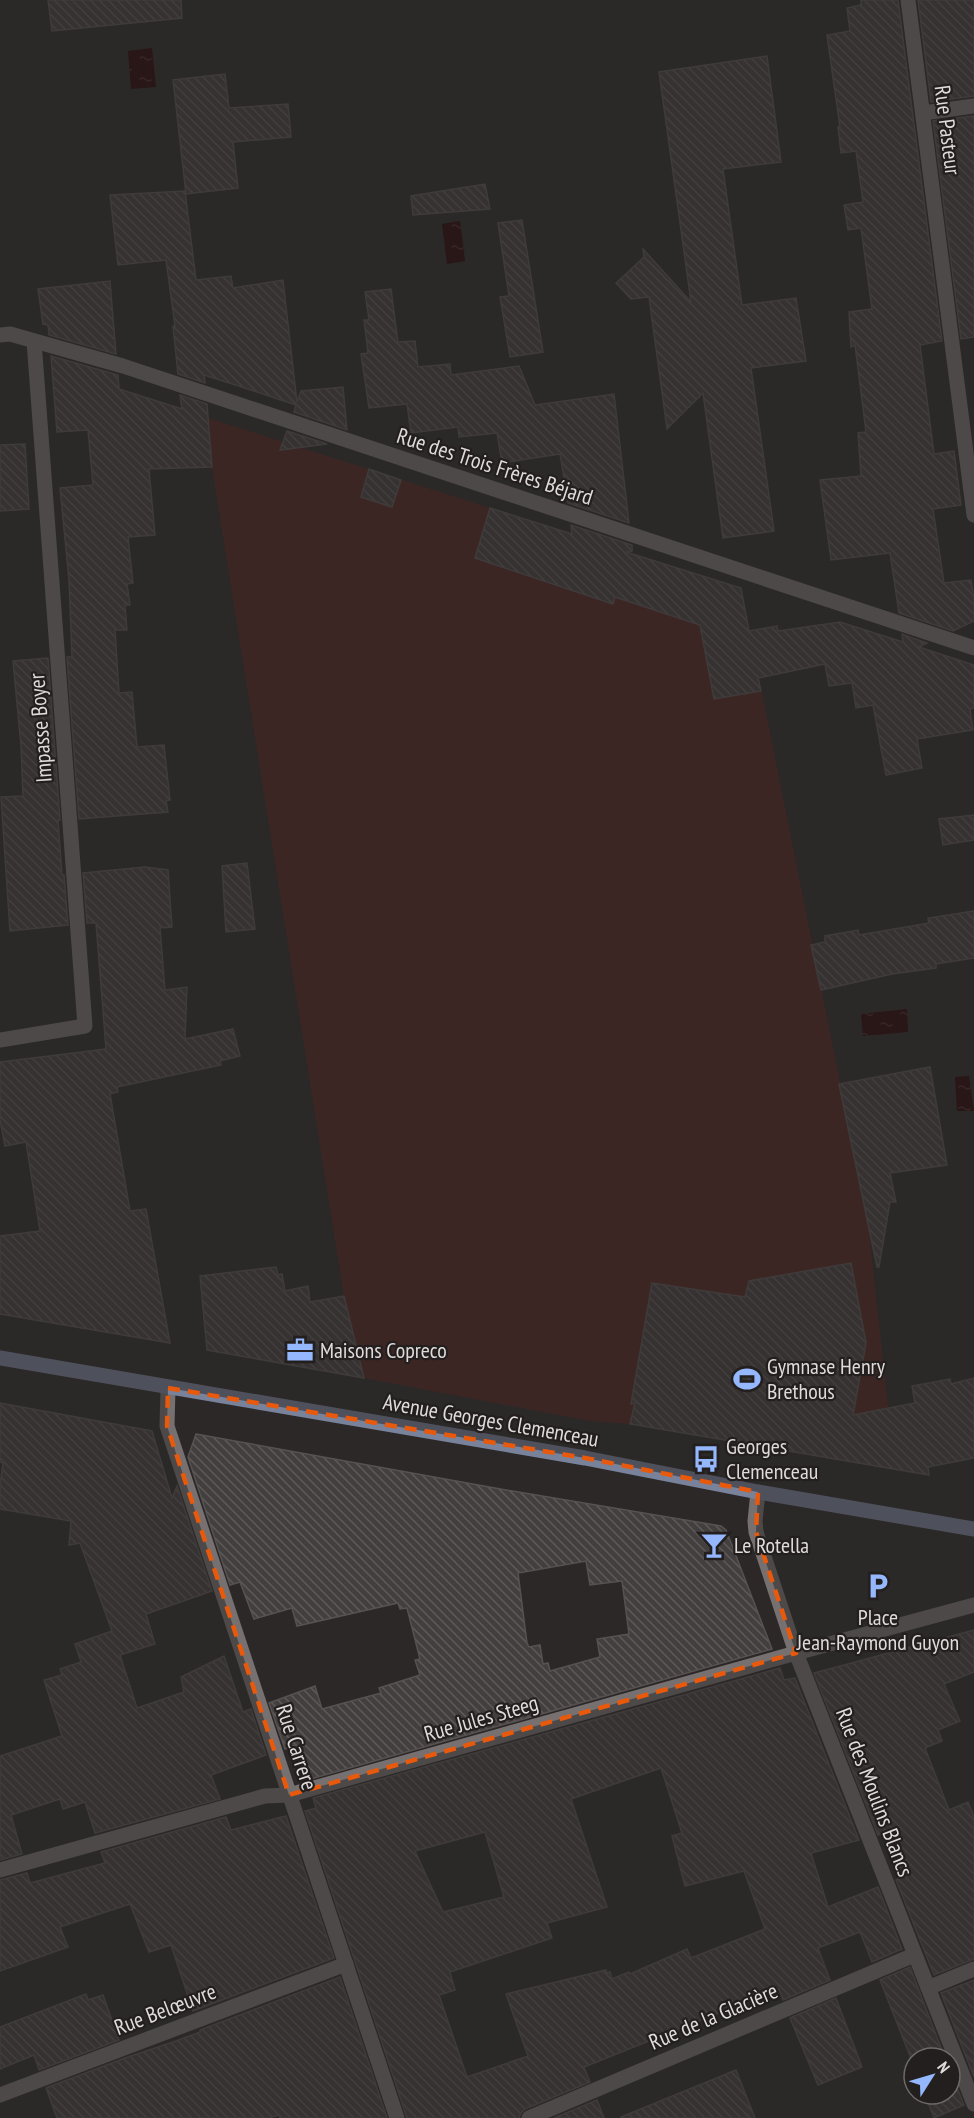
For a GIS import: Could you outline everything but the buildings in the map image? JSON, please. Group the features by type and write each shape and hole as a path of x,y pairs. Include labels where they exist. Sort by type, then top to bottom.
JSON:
{"main road":[{"name":"Avenue Georges Clemenceau","path":"0,1358 585,1458 974,1529"}],"street":[{"name":"Rue Pasteur","path":"908,0 974,516"},
{"path":"923,113 974,106"},
{"name":"Rue des Trois Frères Béjard","path":"0,335 10,334 123,366 974,648"},
{"name":"Impasse Boyer","path":"0,1040 85,1026 34,341"},
{"name":"Rue Carrere","path":"168,1388 167,1426 397,2118"},
{"name":"Rue des Moulins Blancs","path":"758,1491 754,1521 756,1532 796,1653 974,2104"},
{"name":"Rue Jules Steeg","path":"0,1870 266,1797 290,1796 974,1605"},
{"name":"Rue de la Glacière","path":"530,2118 914,1954"},
{"name":"Rue Belœuvre","path":"0,2095 346,1964"},
{"path":"928,1988 974,1969"}],"highlighted area":[{"path":"168,1388 585,1458 758,1492 756,1532 796,1653 289,1795 167,1426"}],"shaded area":[{"path":"208,418 741,588 868,1222 890,1425 885,1468 630,1424 591,1421 364,1378 344,1296 212,467"}],"water":[{"path":"152,48 156,87 131,89 128,51"},
{"path":"460,221 465,261 447,264 442,224"},
{"path":"907,1009 908,1032 863,1036 861,1014"},
{"path":"969,1076 974,1111 957,1111 955,1077"}],"place":[{"name":"Maisons Copreco","path":"300,1350"},
{"name":"Gymnase Henry Brethous","path":"747,1379"},
{"name":"Georges Clemenceau","path":"706,1459"},
{"name":"Le Rotella","path":"714,1545"},
{"name":"Place Jean-Raymond Guyon","path":"878,1586"}]}
